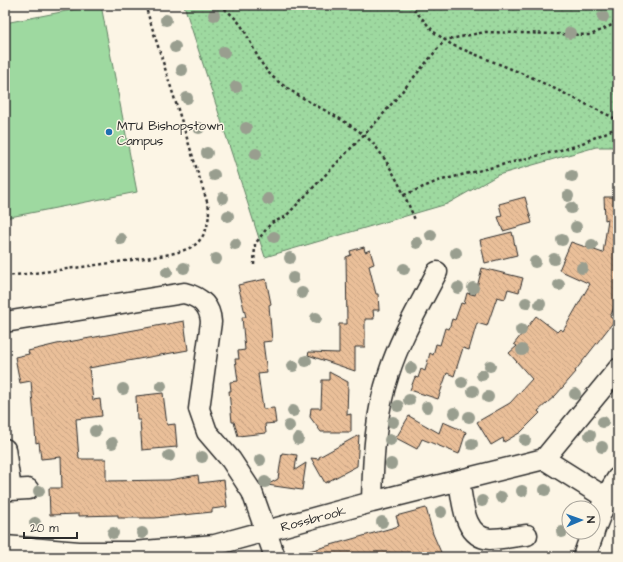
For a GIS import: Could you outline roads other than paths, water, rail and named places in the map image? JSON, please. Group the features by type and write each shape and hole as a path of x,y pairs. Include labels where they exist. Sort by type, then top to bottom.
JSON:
{"main road":[{"path":"601,511 606,498 618,479"},
{"path":"584,557 590,540"}],"street":[{"path":"372,502 375,432 385,385 404,338 437,272"},
{"path":"5,322 184,293 197,297 203,302 208,308 211,322 199,409 207,432 231,460 252,492 275,557"},
{"path":"606,498 544,459 618,369"},
{"path":"5,449 11,490 28,489"},
{"name":"Rossbrook","path":"5,546 79,552 149,552 215,545 372,502 544,459"},
{"path":"459,481 469,525 475,534 489,539 527,535"}],"place":[{"name":"MTU Bishopstown Campus","path":"109,132"}]}
